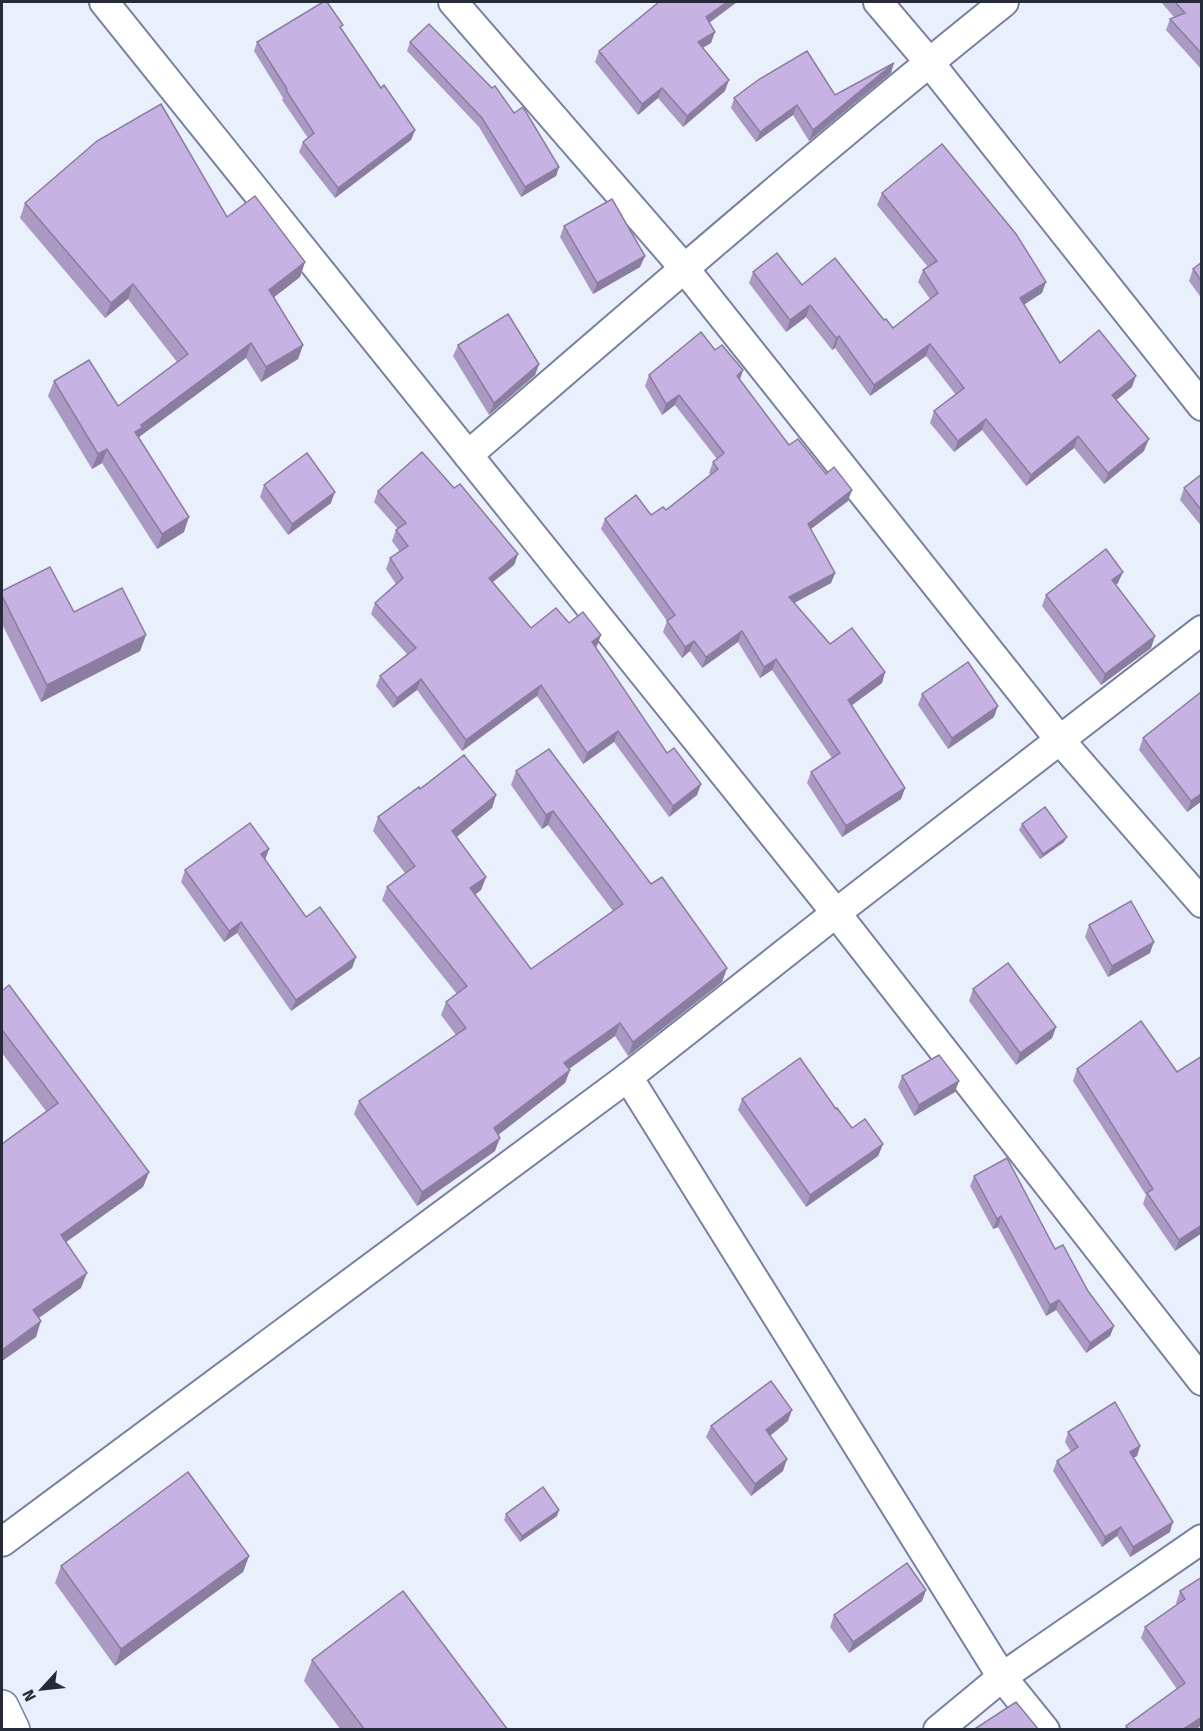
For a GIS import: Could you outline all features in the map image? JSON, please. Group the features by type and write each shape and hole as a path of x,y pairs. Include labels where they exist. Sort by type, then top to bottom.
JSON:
{"main road":[{"path":"2,1707 13,1730"}],"street":[{"path":"104,2 836,913 1202,1380"},
{"path":"453,2 684,268 1059,739 1202,903"},
{"path":"878,2 929,62 1202,406"},
{"path":"468,455 684,268 929,62 1004,2"},
{"path":"2,1542 628,1077 1059,739 1202,630"},
{"path":"628,1077 1002,1677 1045,1730"},
{"path":"938,1730 1002,1677 1202,1539"}],"building":[{"path":"323,2 327,2 343,25 340,27 381,88 384,85 415,130 338,188 303,142 314,133 257,42"},
{"path":"659,2 727,2 706,17 715,32 698,42 729,80 687,116 662,88 642,104 599,51"},
{"path":"1175,2 1202,2 1202,54 1170,19 1185,13"},
{"path":"429,24 492,88 495,86 514,113 523,107 559,167 525,187 482,118 410,42"},
{"path":"807,51 835,95 894,63 813,130 797,105 760,132 734,98 758,80"},
{"path":"161,104 227,217 255,196 305,262 269,290 303,345 266,367 251,343 141,425 142,428 135,432 189,517 162,534 107,449 98,454 54,381 89,360 118,406 188,354 133,284 111,303 25,203 97,141"},
{"path":"942,144 1016,234 1046,282 1020,298 1060,363 1099,330 1136,376 1112,395 1149,439 1108,473 1078,436 1031,475 986,419 958,441 934,411 964,388 930,344 874,385 839,336 836,338 810,305 790,320 753,272 777,253 802,285 835,258 884,320 886,319 893,328 938,293 923,270 937,261 882,193"},
{"path":"612,199 645,256 597,283 564,226"},
{"path":"1202,262 1202,282 1193,269"},
{"path":"508,314 539,364 494,403 458,345"},
{"path":"701,332 715,350 722,345 743,370 737,376 789,445 798,439 826,474 834,467 852,490 808,524 835,573 789,597 830,644 852,628 885,672 848,700 905,788 846,826 811,772 840,753 776,659 764,667 742,631 706,657 694,641 685,647 667,621 675,615 605,519 636,495 651,515 663,507 666,510 718,469 713,462 724,453 679,395 666,404 649,375"},
{"path":"422,452 454,488 460,484 518,554 489,578 531,628 556,608 569,623 583,612 601,635 592,642 667,753 674,748 701,784 673,806 618,731 587,753 541,685 466,740 421,679 397,698 380,676 416,648 375,603 403,578 390,558 408,546 396,530 406,523 378,491"},
{"path":"307,453 335,492 292,524 264,485"},
{"path":"1202,474 1202,511 1184,488"},
{"path":"1106,549 1123,572 1112,580 1155,636 1105,674 1046,595"},
{"path":"50,567 74,612 122,588 146,635 47,685 2,596 2,591"},
{"path":"968,662 998,706 952,738 922,694"},
{"path":"1201,692 1202,793 1191,801 1143,738"},
{"path":"549,749 651,884 662,877 727,968 633,1042 620,1023 564,1063 570,1070 494,1128 500,1138 422,1192 359,1101 466,1028 446,1002 467,986 387,887 415,866 378,817 419,787 420,789 464,755 496,795 452,831 486,877 470,888 531,969 623,904 553,811 546,815 516,771"},
{"path":"1045,807 1067,837 1043,854 1022,824"},
{"path":"250,823 269,849 261,854 306,917 320,907 356,957 296,1000 241,922 229,931 185,870"},
{"path":"1131,901 1154,942 1112,966 1089,925"},
{"path":"1008,963 1056,1027 1020,1053 973,989"},
{"path":"9,985 149,1172 61,1235 87,1273 33,1310 41,1321 2,1350 2,1144 58,1103 2,1030 2,991"},
{"path":"1141,1021 1177,1072 1202,1056 1202,1225 1179,1240 1147,1193 1153,1189 1077,1069"},
{"path":"939,1055 959,1081 919,1105 902,1076"},
{"path":"800,1058 852,1128 865,1119 883,1144 810,1195 742,1099"},
{"path":"1007,1158 1055,1249 1063,1245 1088,1291 1114,1326 1090,1343 1059,1300 1050,1305 1001,1216 997,1219 974,1176"},
{"path":"771,1381 792,1410 766,1430 787,1459 755,1484 711,1426"},
{"path":"1115,1402 1140,1446 1130,1452 1173,1522 1133,1547 1121,1527 1105,1537 1057,1461 1078,1447 1068,1432"},
{"path":"188,1472 249,1556 121,1649 61,1566"},
{"path":"543,1487 559,1510 522,1536 506,1514"},
{"path":"907,1563 926,1590 853,1642 834,1615"},
{"path":"1202,1577 1202,1717 1182,1730 1129,1730 1126,1726 1185,1683 1145,1627 1185,1599 1180,1591"},
{"path":"403,1591 508,1730 365,1730 312,1660"},
{"path":"1016,1702 1039,1730 973,1730"}]}
